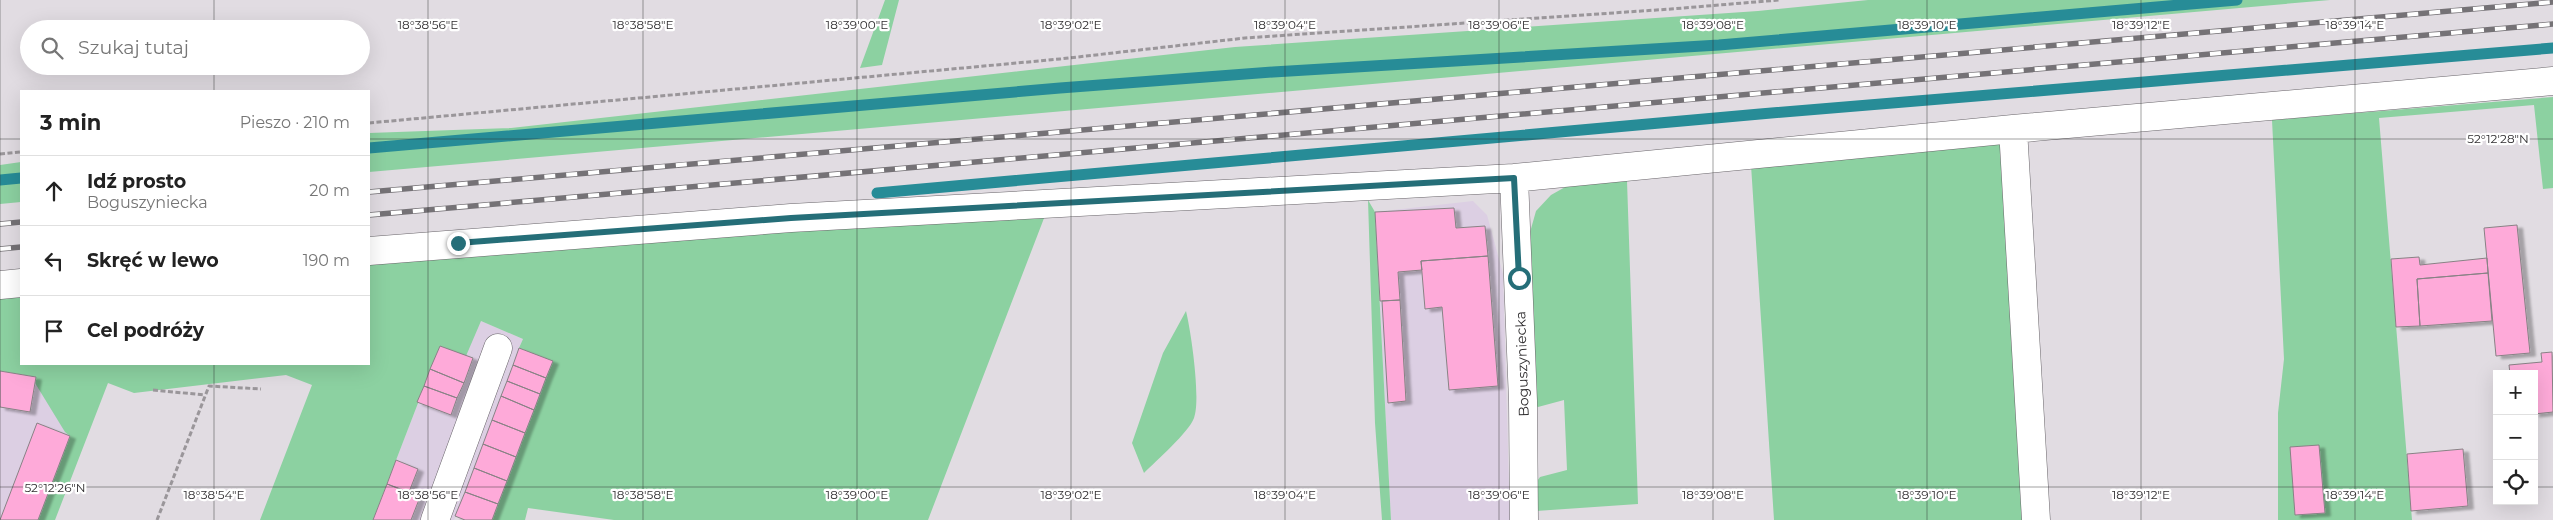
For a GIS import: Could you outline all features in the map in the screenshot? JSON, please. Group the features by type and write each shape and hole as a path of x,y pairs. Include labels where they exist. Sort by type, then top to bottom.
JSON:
{"street":[{"path":"370,251 791,218 1514,178 2013,129 2553,81"},
{"path":"2013,129 2036,520"},
{"name":"Boguszyniecka","path":"1514,178 1523,401 1524,520"},
{"path":"0,286 20,284"},
{"path":"435,520 498,348"}],"path":[{"path":"370,124 1050,60 1245,38 1671,10 1779,0"},
{"path":"0,154 20,152"},
{"path":"157,520 208,386 260,389"},
{"path":"153,390 205,395"}],"shaded area":[{"path":"1473,201 1487,215 1503,274 1510,520 1391,520 1375,212"},
{"path":"481,321 523,339 519,348 553,361 492,520 465,520 456,516 454,520 373,520 440,346"},
{"path":"0,371 36,377 70,436 38,520 0,520"}],"green space":[{"path":"885,0 899,0 882,65 860,68"},
{"path":"1868,0 2330,0 370,172 370,133 511,128 1235,47 1758,11"},
{"path":"2553,97 2553,188 2543,189 2534,105 2379,118 2412,520 2278,520 2278,413 2284,359 2272,120"},
{"path":"2000,144 2006,177 2023,520 1774,520 1751,165 1627,181 1638,504 1536,511 1535,484 1540,477 1567,470 1564,400 1538,407 1531,402 1527,243 1536,211 1551,195 1567,186 1597,176 1623,171 1874,150"},
{"path":"20,162 20,202 0,204 0,165"},
{"path":"1368,200 1375,212 1391,520 1382,520 1375,423"},
{"path":"1046,213 928,520 614,520 528,508 525,520 492,520 552,362 519,348 523,339 481,321 466,356 440,346 373,520 260,520 312,385 286,375 134,393 108,383 55,520 38,520 70,436 65,432 35,383 36,377 0,371 0,295 20,293 20,365 370,365 370,260"},
{"path":"1186,311 1193,349 1196,382 1194,418 1179,438 1144,473 1132,443 1163,353"}],"building":[{"path":"1454,208 1456,228 1485,226 1488,256 1421,261 1422,270 1398,272 1400,300 1380,301 1375,212"},
{"path":"2517,225 2530,353 2496,356 2484,228"},
{"path":"1488,256 1498,386 1449,390 1442,307 1425,309 1421,261"},
{"path":"2419,257 2420,265 2487,258 2488,273 2417,279 2420,326 2396,327 2391,259"},
{"path":"2488,273 2492,321 2420,326 2417,279"},
{"path":"1400,300 1406,401 1388,403 1382,301"},
{"path":"440,346 473,358 464,383 430,369"},
{"path":"519,348 553,361 546,378 513,365"},
{"path":"2552,352 2553,412 2538,414 2538,370 2510,370 2509,365 2542,362 2541,353"},
{"path":"513,365 546,378 540,394 507,381"},
{"path":"430,369 464,383 457,398 424,386"},
{"path":"0,371 36,377 30,412 0,407"},
{"path":"507,381 540,394 534,410 501,396"},
{"path":"424,386 457,398 451,415 417,402"},
{"path":"501,396 534,410 525,433 492,420"},
{"path":"492,420 525,433 516,457 483,444"},
{"path":"37,423 70,436 38,520 0,520"},
{"path":"483,444 516,457 507,481 474,468"},
{"path":"2319,445 2325,513 2295,515 2290,447"},
{"path":"2463,449 2468,506 2411,511 2407,454"},
{"path":"396,460 418,469 409,492 387,484"},
{"path":"474,468 507,481 498,504 465,492"},
{"path":"387,484 420,497 411,520 373,520"},
{"path":"465,492 498,504 492,520 465,520 455,516"}],"waterway":[{"path":"370,148 1060,88 1273,72 1719,45 2237,0"},
{"path":"877,193 1760,114 2553,48"},
{"path":"0,180 20,178"}],"railway":[{"path":"370,192 2553,2"},
{"path":"370,215 2553,24"},
{"path":"0,224 20,222"},
{"path":"0,249 20,247"}],"route":[{"path":"458,243 791,218 1514,178 1519,278"}]}
